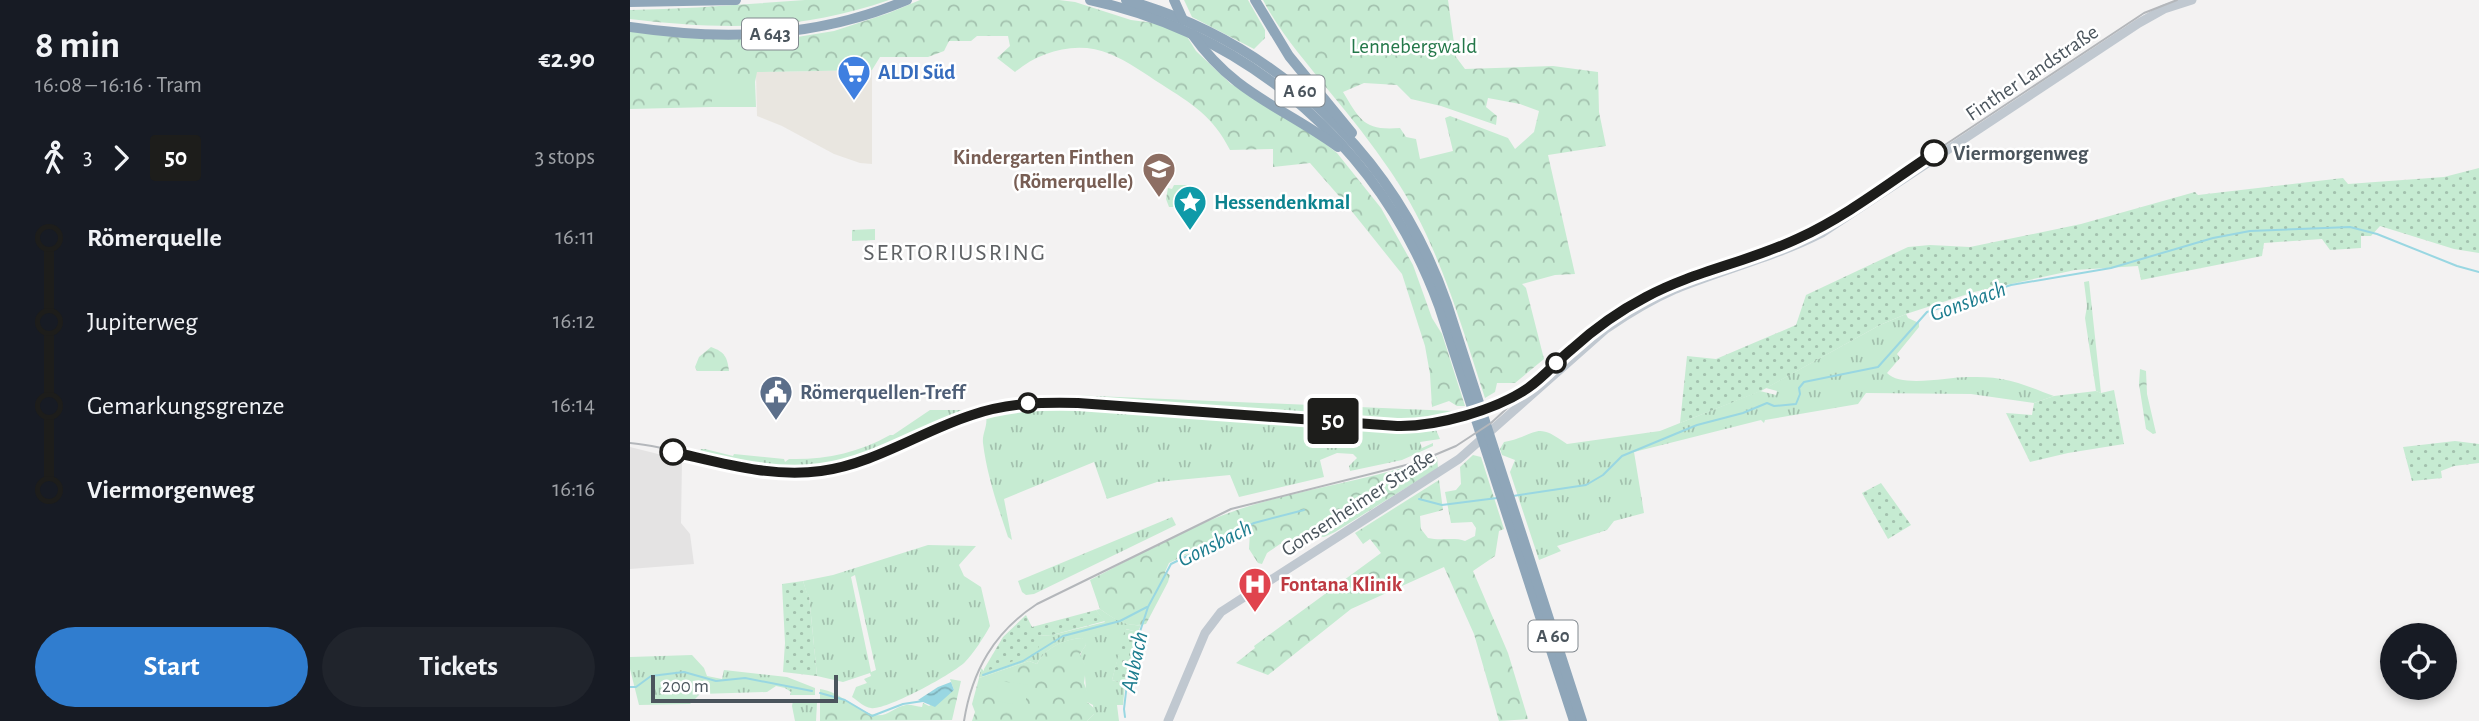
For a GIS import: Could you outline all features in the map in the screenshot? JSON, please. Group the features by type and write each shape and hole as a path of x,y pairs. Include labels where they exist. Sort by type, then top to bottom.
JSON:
{"highway":[{"path":"630,2 736,0"},
{"name":"A 643","path":"630,27 695,34 764,35 831,24 907,0"},
{"name":"A 60","path":"1090,0 1141,13 1182,29 1252,66 1279,85 1329,129 1384,197 1424,268 1472,396 1574,721"},
{"name":"A 60","path":"1125,0 1174,16 1197,27 1238,48 1283,78 1324,113 1372,165 1409,218 1430,261 1444,295 1472,396"},
{"path":"1174,0 1202,49 1228,77 1254,96 1335,144 1357,161"},
{"path":"1255,0 1283,48 1339,116 1372,165"},
{"name":"A 60","path":"1516,531 1583,721"}],"main road":[{"name":"Finther Landstraße","path":"1473,448 1583,348 1632,312 1672,291 1781,253 1822,233 2139,23 2164,9 2192,0"},
{"name":"Gonsenheimer Straße","path":"1168,721 1205,633 1224,610 1408,494 1473,448"}],"shaded area":[{"path":"872,70 872,164 834,154 757,116 756,72"},
{"path":"630,447 682,460 681,523 690,534 694,564 630,569"}],"green space":[{"path":"805,0 889,0 824,18 792,23 729,26 630,19 630,10"},
{"path":"920,0 1075,2 1131,20 1154,23 1186,35 1196,51 1231,84 1297,122 1337,153 1381,208 1413,265 1432,318 1442,334 1465,406 1457,406 1449,401 1432,407 1425,346 1402,274 1310,163 1273,167 1273,149 1230,150 1209,119 1192,105 1110,54 1085,48 1060,50 1036,58 1015,72 997,58 1010,46 1008,36 977,36 971,41 949,41 944,51 928,57 880,57 872,70 757,72 755,82 713,82 712,107 630,109 630,31 785,39 834,31"},
{"path":"1184,0 1248,0 1265,30 1265,38 1254,49 1192,17"},
{"name":"Lennebergwald","path":"1263,0 1448,0 1456,57 1465,69 1553,66 1598,72 1599,112 1606,146 1548,155 1575,274 1555,275 1522,284 1526,288 1544,359 1515,383 1497,383 1495,392 1485,398 1446,281 1407,198 1369,141 1277,24","holes":["1364,83 1397,85 1411,99 1496,125 1497,116 1486,107 1488,98 1520,104 1539,111 1534,132 1515,149 1508,138 1450,116 1445,118 1453,151 1420,159 1416,139 1406,137 1400,128 1378,128 1364,122 1343,92"]},
{"path":"712,82 755,82 756,107 712,107"},
{"path":"2479,168 2479,253 2454,249 2380,226 2371,236 2361,236 2361,248 2330,250 2322,239 2264,243 2262,256 2141,280 2138,266 2075,270 1974,292 1906,314 1880,325 1761,391 1680,423 1687,356 1716,359 1796,325 1806,295 1908,247 1970,247 2081,224 2195,192 2198,195 2343,178 2348,184 2444,177"},
{"path":"1174,185 1187,185 1187,207 1169,207 1166,199 1168,188 1172,189"},
{"path":"875,229 875,240 852,241 852,230"},
{"path":"2089,281 2101,393 2096,391 2085,318 2087,306 2084,282"},
{"path":"1906,314 1908,318 1919,323 1919,327 1897,354 1900,358 1887,373 1894,377 1914,381 1993,378 2015,382 2054,396 2034,403 1971,394 1866,393 1858,404 1765,420 1764,423 1761,420 1634,452 1644,513 1614,521 1607,530 1557,546 1561,551 1539,560 1510,472 1515,460 1502,455 1500,449 1504,442 1536,431 1548,433 1567,444 1660,431 1760,391 1776,395 1777,391 1766,388 1880,325"},
{"path":"711,347 724,356 729,371 697,371 695,367 699,357"},
{"path":"2140,369 2146,371 2147,394 2156,433 2153,434 2146,429 2139,384"},
{"path":"2114,390 2124,444 2030,462 2006,413 2032,415 2034,403 2054,396"},
{"path":"1071,395 1453,411 1454,414 1407,421 1066,397"},
{"path":"1043,404 1391,428 1444,426 1436,430 1440,439 1420,442 1422,448 1433,443 1433,446 1402,460 1350,471 1349,466 1357,458 1353,454 1337,453 1320,460 1324,477 1239,497 1230,475 1157,482 1107,499 1094,462 1004,499 1012,540 1008,537 987,467 983,443 986,416 1017,407"},
{"path":"930,410 965,410 877,448 832,463 783,467 698,453 705,449 733,456 784,459 785,462 789,459 828,457 853,451 893,435"},
{"path":"2455,441 2479,444 2479,463 2454,466 2441,471 2442,478 2412,481 2403,447"},
{"path":"1473,455 1481,457 1504,529 1499,531 1495,556 1473,571 1508,653 1528,719 1499,721 1474,634 1444,567 1351,609 1268,675 1236,663 1255,648 1254,646 1381,553 1370,539 1363,544 1355,533 1439,480 1443,510 1420,516 1421,529 1428,538 1433,539 1465,541 1475,536 1476,528 1472,522 1451,523 1445,492 1456,490 1461,484 1460,467"},
{"path":"1437,457 1438,468 1335,532 1324,537 1311,536 1291,544 1280,544 1267,553 1262,564 1258,563 1249,549 1250,532 1246,529 1240,529 1169,563 1165,572 1170,575 1168,582 1146,624 1122,622 1100,609 1090,580 1202,524 1264,502 1388,472"},
{"path":"1881,483 1911,525 1888,539 1862,493"},
{"path":"1172,517 1176,525 1034,594 1026,595 1022,592 1018,581"},
{"path":"928,545 976,546 959,565 964,576 981,587 990,626 971,655 958,668 904,698 871,708 852,697 856,687 867,683 864,679 871,676 870,673 843,682 817,676 809,595 803,581 833,575","holes":["855,575 876,670 871,672 851,577"]},
{"path":"803,581 809,595 817,676 783,672 785,643 782,584"},
{"path":"1100,609 1124,623 1141,625 1138,632 1126,629 1112,680 1125,684 1123,705 1117,705 1119,721 1087,721 1094,714 1093,705 1087,702 1081,656 1086,645 1082,638 1056,645 1045,653 1037,664 1029,661 979,678 981,668 984,671 1037,636 1105,622 1096,610"},
{"path":"1096,610 1105,621 1052,635 1037,636 1039,647 1019,659 984,672 1003,637 1026,615 1032,627"},
{"path":"1125,629 1138,632 1125,684 1112,680"},
{"path":"1082,638 1086,645 1080,654 1086,667 1084,683 1087,702 1095,709 1087,721 972,721 975,712 972,704 979,678 1029,661 1037,664 1045,653 1056,645"},
{"path":"692,655 704,668 707,676 722,679 724,670 787,677 815,688 815,695 790,695 791,692 785,688 776,686 767,692 700,694 690,704 639,705 630,669 630,657"},
{"path":"950,679 961,681 952,720 820,721 820,689 867,713 880,715 906,705 922,707 923,703 929,706 954,690"},
{"path":"999,681 1028,685 1025,706 995,701"},
{"path":"814,700 817,703 816,721 795,721 793,701"}],"water":[{"path":"951,682 954,690 935,707 918,700 938,687"}],"waterway":[{"name":"Gonsbach","path":"1513,496 1586,485 1603,475 1622,456 1697,425 1743,413 1767,403 1774,406 1796,404 1799,388 1804,382 1878,367 1927,312 2011,285 2111,268 2213,238 2250,231 2350,227 2377,234 2479,272"},
{"name":"Gonsbach","path":"1419,499 1442,505 1497,498"},
{"name":"Gonsbach","path":"1125,717 1128,675 1136,644 1148,607 1171,564 1254,523 1304,510"},
{"name":"Aubach","path":"983,675 1023,661 1063,636 1120,621 1147,607"},
{"path":"630,687 636,687 651,676 684,672 716,681 745,678 812,691"},
{"path":"820,693 845,700 872,716 903,704 923,701"}],"tram line":[{"path":"964,721 973,686 987,654 1009,627 1037,604 1231,509 1418,462 1456,446 1491,423 1575,346 1633,304 1676,283 1765,253 1824,225 2144,13 2177,0"},
{"name":"50","path":"673,452 758,470 796,473 823,471 870,457 970,415 1010,405 1042,402 1397,426 1434,424 1514,397 1535,383 1597,328 1633,304 1688,278 1765,253 1800,238 1934,153"},
{"path":"630,443 750,468 799,472 843,466 973,414 1025,404 1078,403 1418,426 1459,417 1515,396"}],"place":[{"name":"ALDI Süd","path":"854,102"},
{"name":"Viermorgenweg","path":"1934,153"},
{"name":"Kindergarten Finthen (Römerquelle)","path":"1159,199"},
{"name":"Hessendenkmal","path":"1190,232"},
{"name":"Römerquellen-Treff","path":"776,422"},
{"name":"Fontana Klinik","path":"1255,614"}],"district":[{"name":"SERTORIUSRING","path":"955,253"}]}
